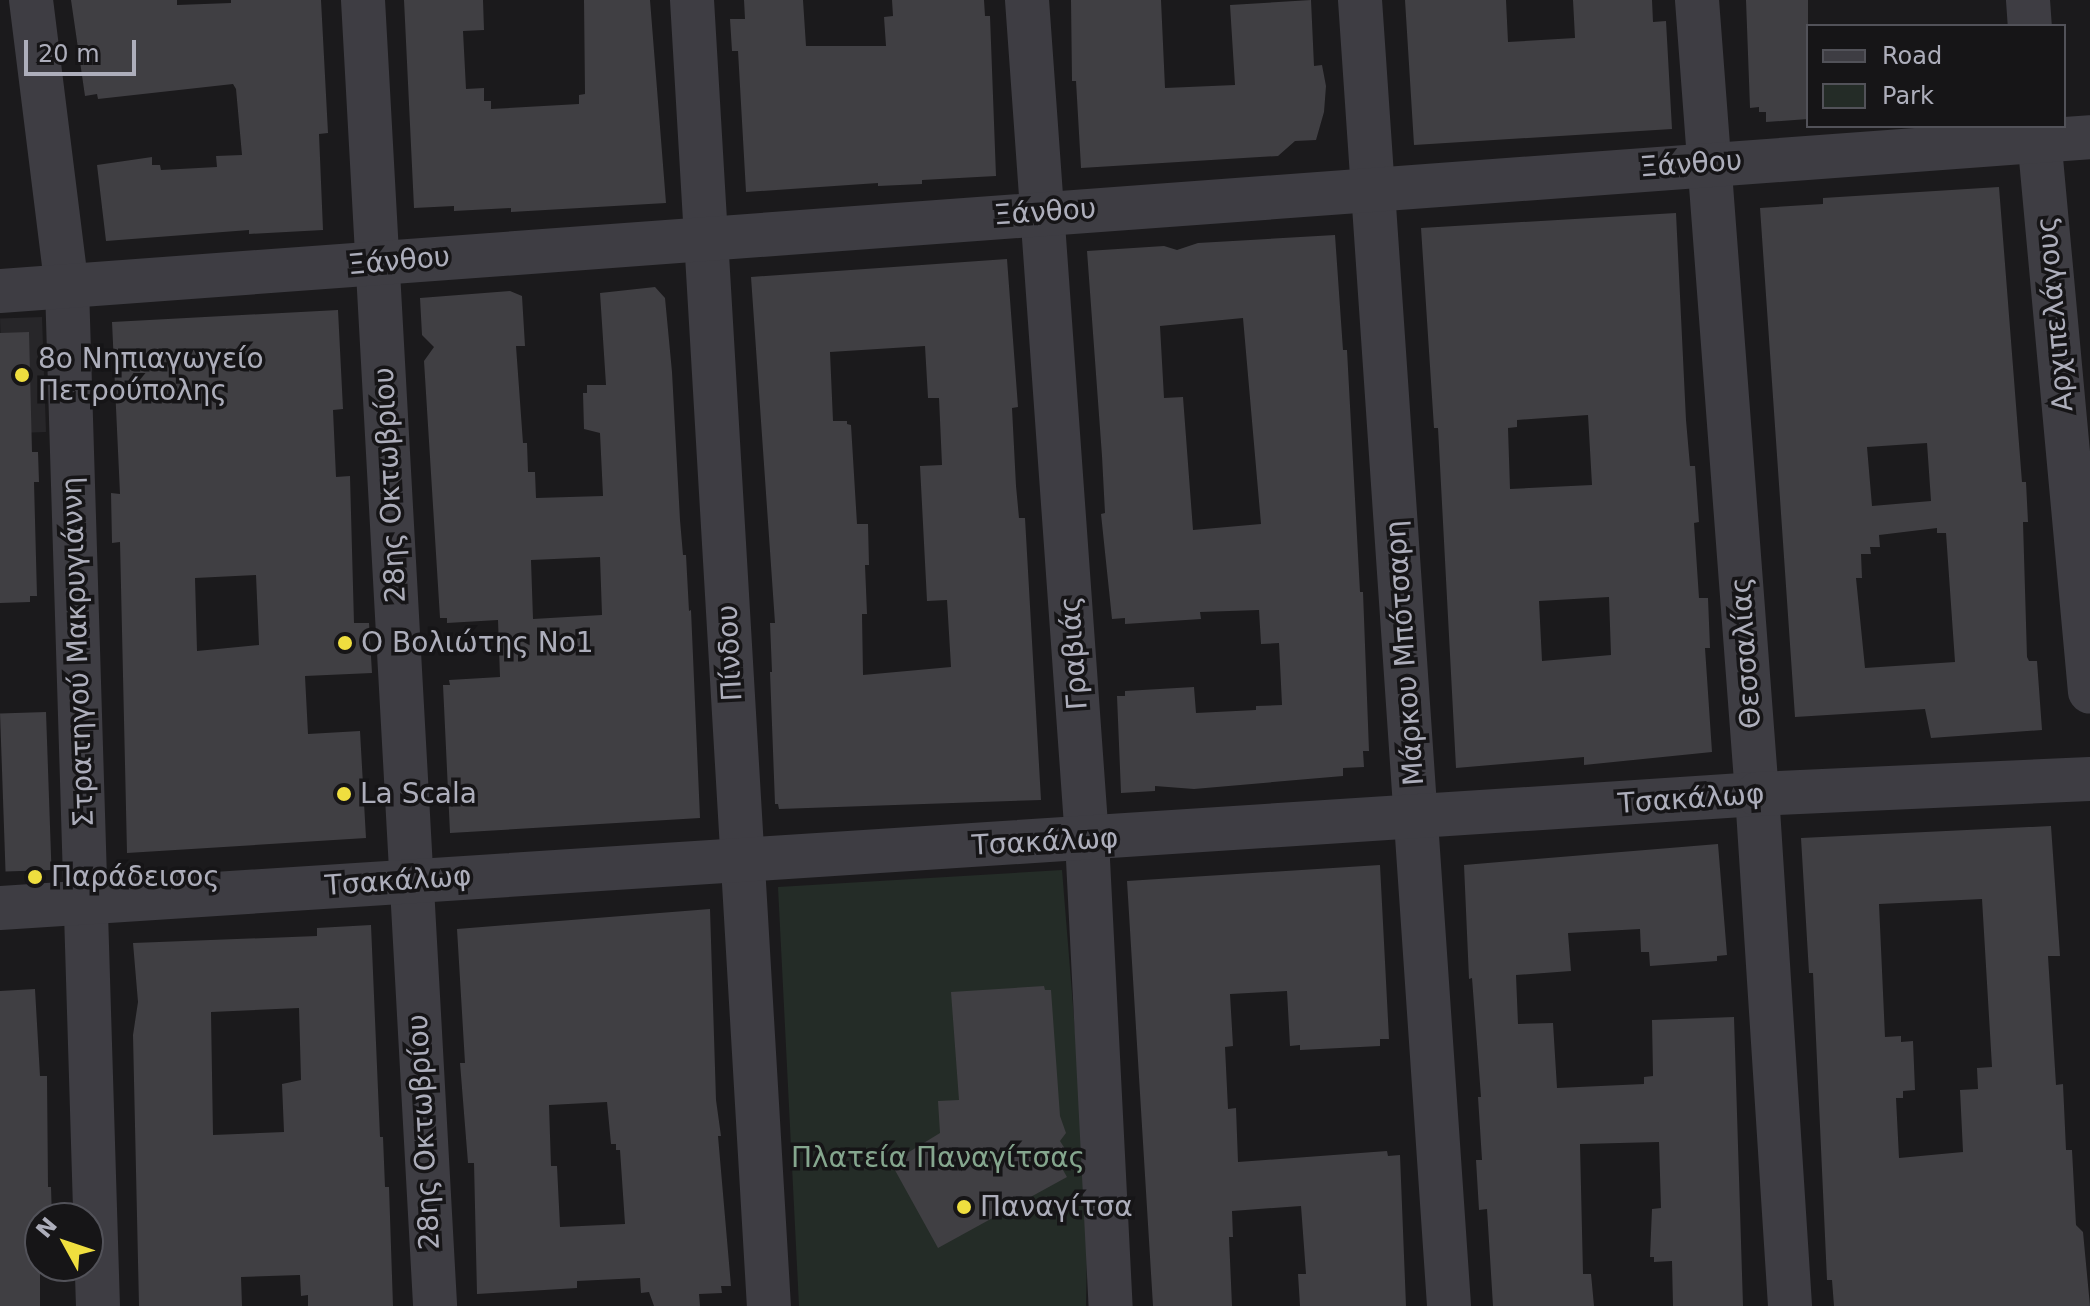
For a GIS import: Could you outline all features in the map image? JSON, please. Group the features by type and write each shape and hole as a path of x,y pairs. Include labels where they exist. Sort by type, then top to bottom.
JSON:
{"street":[{"name":"Στρατηγού Μακρυγιάννη","path":"31,0 67,287 98,1306"},
{"name":"28ης Οκτωβρίου","path":"363,0 409,880 435,1306"},
{"name":"Πίνδου","path":"692,0 769,1306"},
{"name":"Γραβιάς","path":"1027,0 1087,840 1111,1306"},
{"name":"Μάρκου Μπότσαρη","path":"1360,0 1449,1306"},
{"name":"Θεσσαλίας","path":"1697,0 1757,794 1790,1306"},
{"path":"2028,0 2030,24"},
{"name":"Ξάνθου","path":"0,291 1708,163 2039,133 2090,137"},
{"name":"Αρχιπελάγους","path":"2039,133 2090,692"},
{"name":"Τσακάλωφ","path":"0,908 741,858 1087,840 1757,794 2090,779"}],"shaded area":[{"name":"8ο Νηπιαγωγείο Πετρούπολης","path":"42,317 46,432 4,433 0,318"}],"green space":[{"name":"Πλατεία Παναγίτσας","path":"1062,870 1088,1191 1086,1306 799,1306 778,887"}],"building":[{"path":"71,0 177,0 177,5 231,3 231,0 321,0 328,133 319,134 323,230 249,234 249,230 106,241 97,165 152,157 152,165 160,165 161,170 217,167 216,156 242,155 236,89 233,84 98,99 97,94 85,96"},
{"path":"404,0 483,0 484,30 463,31 466,89 484,88 484,101 491,101 491,109 579,104 579,95 585,94 584,0 650,0 666,203 511,212 511,208 454,211 454,206 414,208"},
{"path":"744,0 803,0 806,46 886,46 884,17 893,16 892,0 984,0 985,16 990,16 996,176 922,180 922,184 878,186 878,183 746,192 738,51 732,51 730,19 745,19"},
{"path":"1071,0 1161,0 1165,88 1235,85 1230,5 1311,0 1314,66 1322,65 1326,86 1324,112 1316,140 1295,141 1278,156 1081,168 1076,81 1072,81"},
{"path":"1405,0 1506,0 1508,42 1575,38 1573,0 1652,0 1653,22 1666,21 1672,129 1414,145"},
{"path":"1746,0 1808,0 1806,119 1766,122 1766,112 1759,112 1759,107 1750,108"},
{"path":"1999,187 2022,482 2026,482 2028,522 2023,522 2027,657 2029,661 2037,661 2042,730 1931,738 1925,709 1795,717 1760,208 1823,204 1823,198","holes":["1927,443 1931,501 1872,506 1867,447","1937,528 1937,533 1946,533 1955,662 1865,668 1856,578 1862,578 1861,554 1871,554 1870,547 1880,547 1879,535"]},
{"path":"1676,213 1686,420 1690,466 1695,466 1699,522 1694,523 1699,598 1708,598 1710,648 1705,648 1712,752 1584,765 1584,757 1456,768 1438,428 1434,428 1421,228","holes":["1588,415 1592,485 1510,489 1508,428 1517,427 1517,420","1609,597 1611,655 1542,661 1539,601"]},
{"path":"1335,235 1343,350 1347,350 1360,592 1363,592 1369,751 1363,751 1364,767 1343,768 1343,776 1194,789 1155,786 1155,791 1121,793 1117,696 1125,696 1125,691 1194,687 1196,713 1256,710 1256,706 1282,705 1279,643 1261,644 1259,610 1200,612 1201,619 1125,624 1125,618 1112,619 1101,514 1105,513 1102,456 1087,251 1164,246 1177,250 1198,243","holes":["1243,318 1261,524 1193,530 1183,397 1164,398 1160,326"]},
{"path":"1007,259 1018,407 1012,408 1016,486 1019,518 1025,518 1041,800 779,809 775,804 770,623 775,623 751,277","holes":["925,346 928,398 939,398 942,465 920,466 927,601 947,600 951,667 863,675 862,614 867,614 865,565 869,565 868,524 857,524 851,425 847,421 833,421 830,352"]},
{"path":"655,287 665,298 680,520 691,610 700,818 450,833 443,685 450,685 449,680 500,677 498,620 447,623 447,618 440,618 424,361 434,347 422,335 420,298 510,291 522,296 525,346 516,346 523,443 527,443 528,472 535,472 536,498 603,496 600,433 584,429 583,393 587,393 587,385 606,385 600,293","holes":["600,557 602,615 533,619 531,560"]},
{"path":"338,310 343,409 333,410 336,477 350,476 354,623 369,623 372,673 305,676 308,734 360,731 366,838 127,853 120,542 112,543 111,493 120,494 112,322","holes":["256,575 259,645 197,651 195,578"]},
{"path":"29,332 32,452 38,452 39,482 34,482 37,596 30,596 30,602 0,603 0,333"},
{"path":"46,712 52,870 6,872 0,714"},
{"path":"2051,826 2060,956 2048,956 2056,1085 2063,1084 2066,1150 2072,1150 2076,1225 2083,1232 2090,1306 1834,1306 1832,1280 1827,1280 1813,973 1809,973 1801,838","holes":["1982,899 1992,1067 1977,1068 1978,1089 1960,1090 1963,1152 1899,1158 1896,1098 1903,1098 1903,1091 1915,1090 1913,1041 1901,1042 1901,1036 1885,1037 1879,904"]},
{"path":"1718,844 1727,955 1717,956 1717,961 1650,966 1649,952 1641,952 1640,929 1568,933 1571,971 1516,975 1518,1024 1553,1023 1557,1088 1644,1084 1644,1077 1653,1076 1652,1020 1734,1017 1743,1306 1673,1306 1672,1261 1654,1262 1654,1257 1650,1257 1652,1209 1661,1208 1659,1142 1580,1144 1583,1274 1591,1274 1594,1306 1493,1306 1487,1209 1479,1210 1476,1160 1482,1160 1478,1097 1481,1097 1472,978 1469,979 1464,865"},
{"path":"1380,865 1389,1039 1380,1039 1380,1046 1300,1050 1300,1045 1290,1046 1287,991 1230,994 1233,1046 1225,1047 1228,1109 1236,1108 1238,1162 1387,1151 1388,1156 1400,1155 1406,1306 1300,1306 1298,1274 1306,1274 1301,1206 1232,1211 1233,1237 1229,1237 1232,1306 1153,1306 1127,881"},
{"path":"710,909 716,1100 721,1136 718,1136 731,1286 721,1286 722,1293 699,1294 700,1306 654,1306 649,1292 641,1293 640,1278 577,1281 577,1288 477,1294 474,1163 468,1163 460,1063 465,1063 457,929","holes":["607,1102 611,1144 616,1144 616,1150 620,1150 625,1224 560,1227 557,1166 551,1166 549,1105"]},
{"path":"371,925 380,1137 383,1137 385,1187 389,1187 393,1306 308,1306 308,1295 301,1296 300,1275 241,1277 242,1306 139,1306 133,1035 138,1002 133,943 317,936 317,928","holes":["299,1008 301,1080 282,1084 284,1132 213,1135 211,1012"]},
{"path":"1044,986 1045,990 1051,990 1060,1116 1066,1133 1060,1141 1067,1152 1059,1163 1067,1177 938,1248 891,1163 940,1133 938,1101 959,1100 951,992"},
{"path":"35,989 40,1076 47,1076 48,1187 51,1187 51,1202 24,1202 24,1282 40,1282 40,1306 0,1306 0,991"}],"place":[{"name":"8ο Νηπιαγωγείο Πετρούπολης","path":"22,375"},
{"name":"Ο Βολιώτης Νο1","path":"345,643"},
{"name":"La Scala","path":"344,794"},
{"name":"Παράδεισος","path":"35,877"},
{"name":"Παναγίτσα","path":"964,1207"}]}
